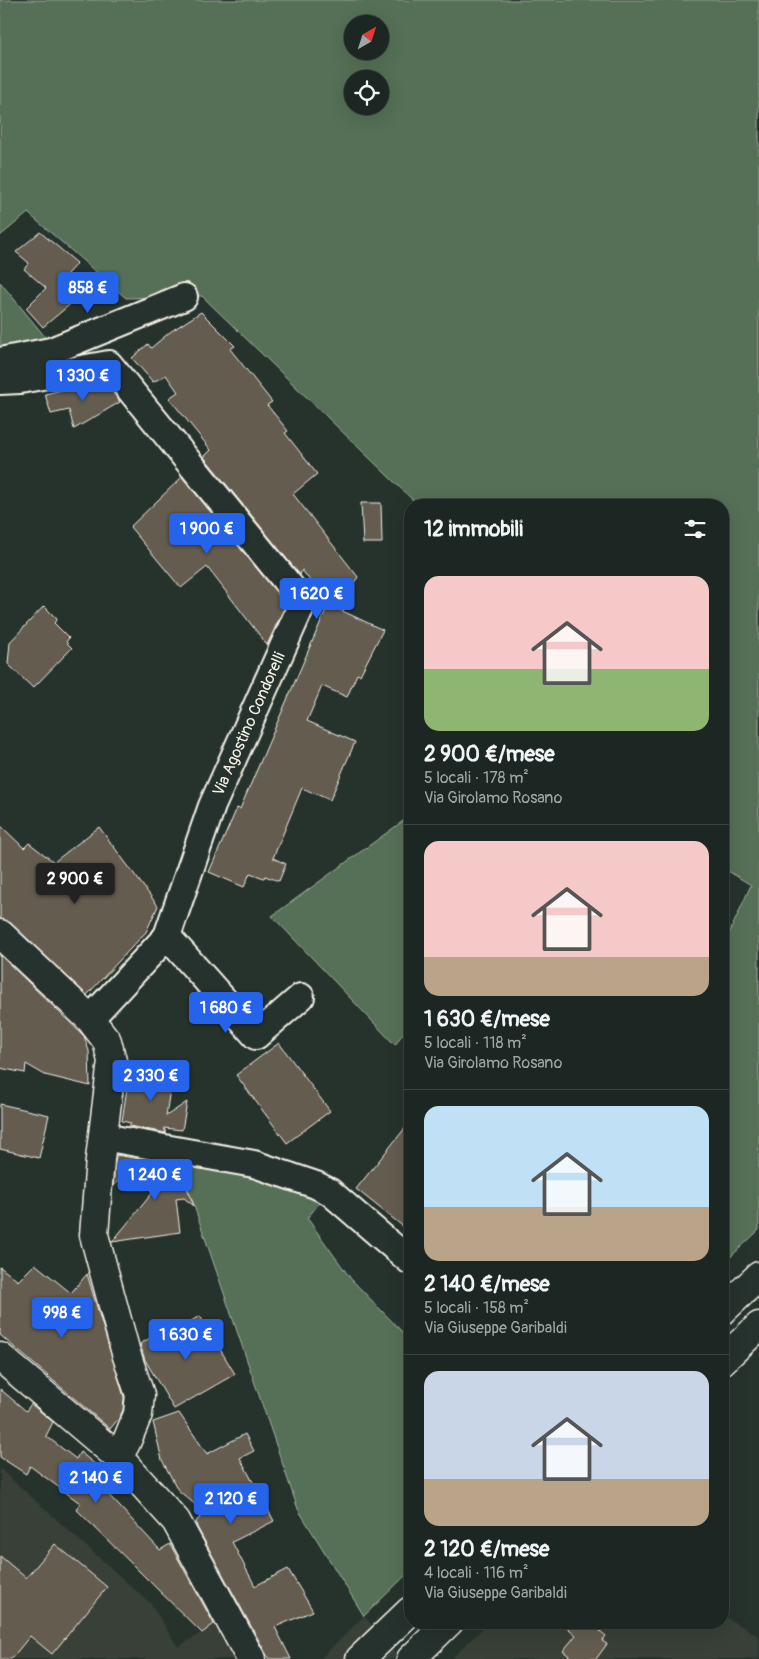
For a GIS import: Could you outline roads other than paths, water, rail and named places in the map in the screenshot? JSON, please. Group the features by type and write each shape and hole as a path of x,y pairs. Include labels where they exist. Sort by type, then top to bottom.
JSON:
{"main road":[{"path":"0,934 90,1019 107,1041 112,1061 94,1235 126,1353 140,1395 138,1414 118,1457"},
{"path":"729,1304 759,1276"},
{"path":"729,1354 759,1326"},
{"path":"0,1357 118,1457 176,1521 251,1659"},
{"path":"360,1659 404,1617"},
{"path":"411,1659 442,1629"}],"street":[{"path":"0,361 51,351 184,297"},
{"name":"Via Agostino Condorelli","path":"0,382 109,364 303,602 212,806 167,936 90,1019"},
{"path":"167,936 256,1036 301,997"},
{"path":"103,1137 254,1164 316,1185 330,1192 404,1255"}]}
